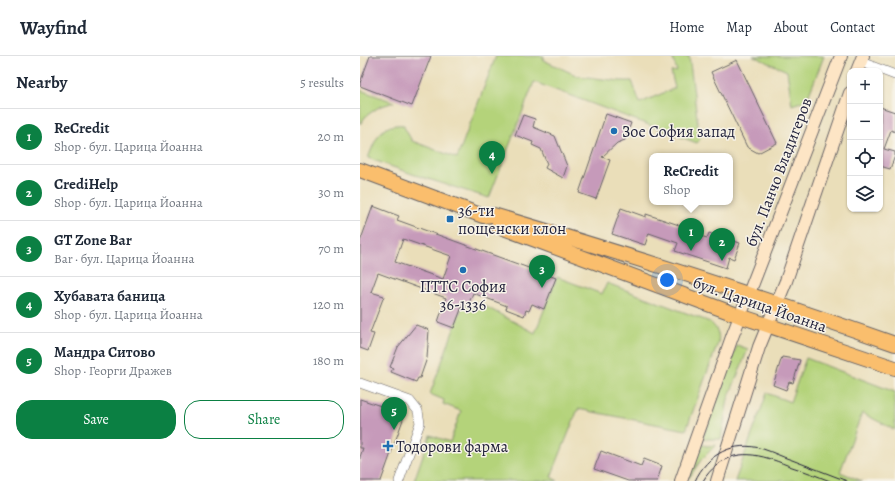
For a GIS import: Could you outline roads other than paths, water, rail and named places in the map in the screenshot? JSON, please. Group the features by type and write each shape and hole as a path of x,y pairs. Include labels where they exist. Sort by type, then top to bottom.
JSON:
{"main road":[{"name":"бул. Панчо Владигеров","path":"681,481 748,294 840,56"},
{"path":"716,481 768,325 788,274 847,102"},
{"name":"бул. Царица Йоанна","path":"360,170 483,216 493,215 646,261 777,303 895,344"},
{"name":"бул. Царица Йоанна","path":"483,216 489,223 740,316 893,368"}],"street":[{"path":"860,63 895,75"},
{"path":"360,383 410,401 418,411 420,423 399,481"}],"tram line":[{"path":"695,481 707,463 714,457 732,448 742,446 767,450 847,481"},
{"path":"703,481 717,465 726,459 744,455 754,455 773,460 830,481"}],"place":[{"name":"Зое София запад","path":"614,131"},
{"name":"Хубавата баница","path":"492,174"},
{"name":"36-ти пощенски клон","path":"450,219"},
{"name":"ReCredit","path":"691,251"},
{"name":"CrediHelp","path":"722,261"},
{"name":"ПТТС София 36-1336","path":"463,270"},
{"name":"GT Zone Bar","path":"542,288"},
{"name":"Мандра Ситово","path":"394,430"},
{"name":"Тодорови фарма","path":"388,446"}]}
